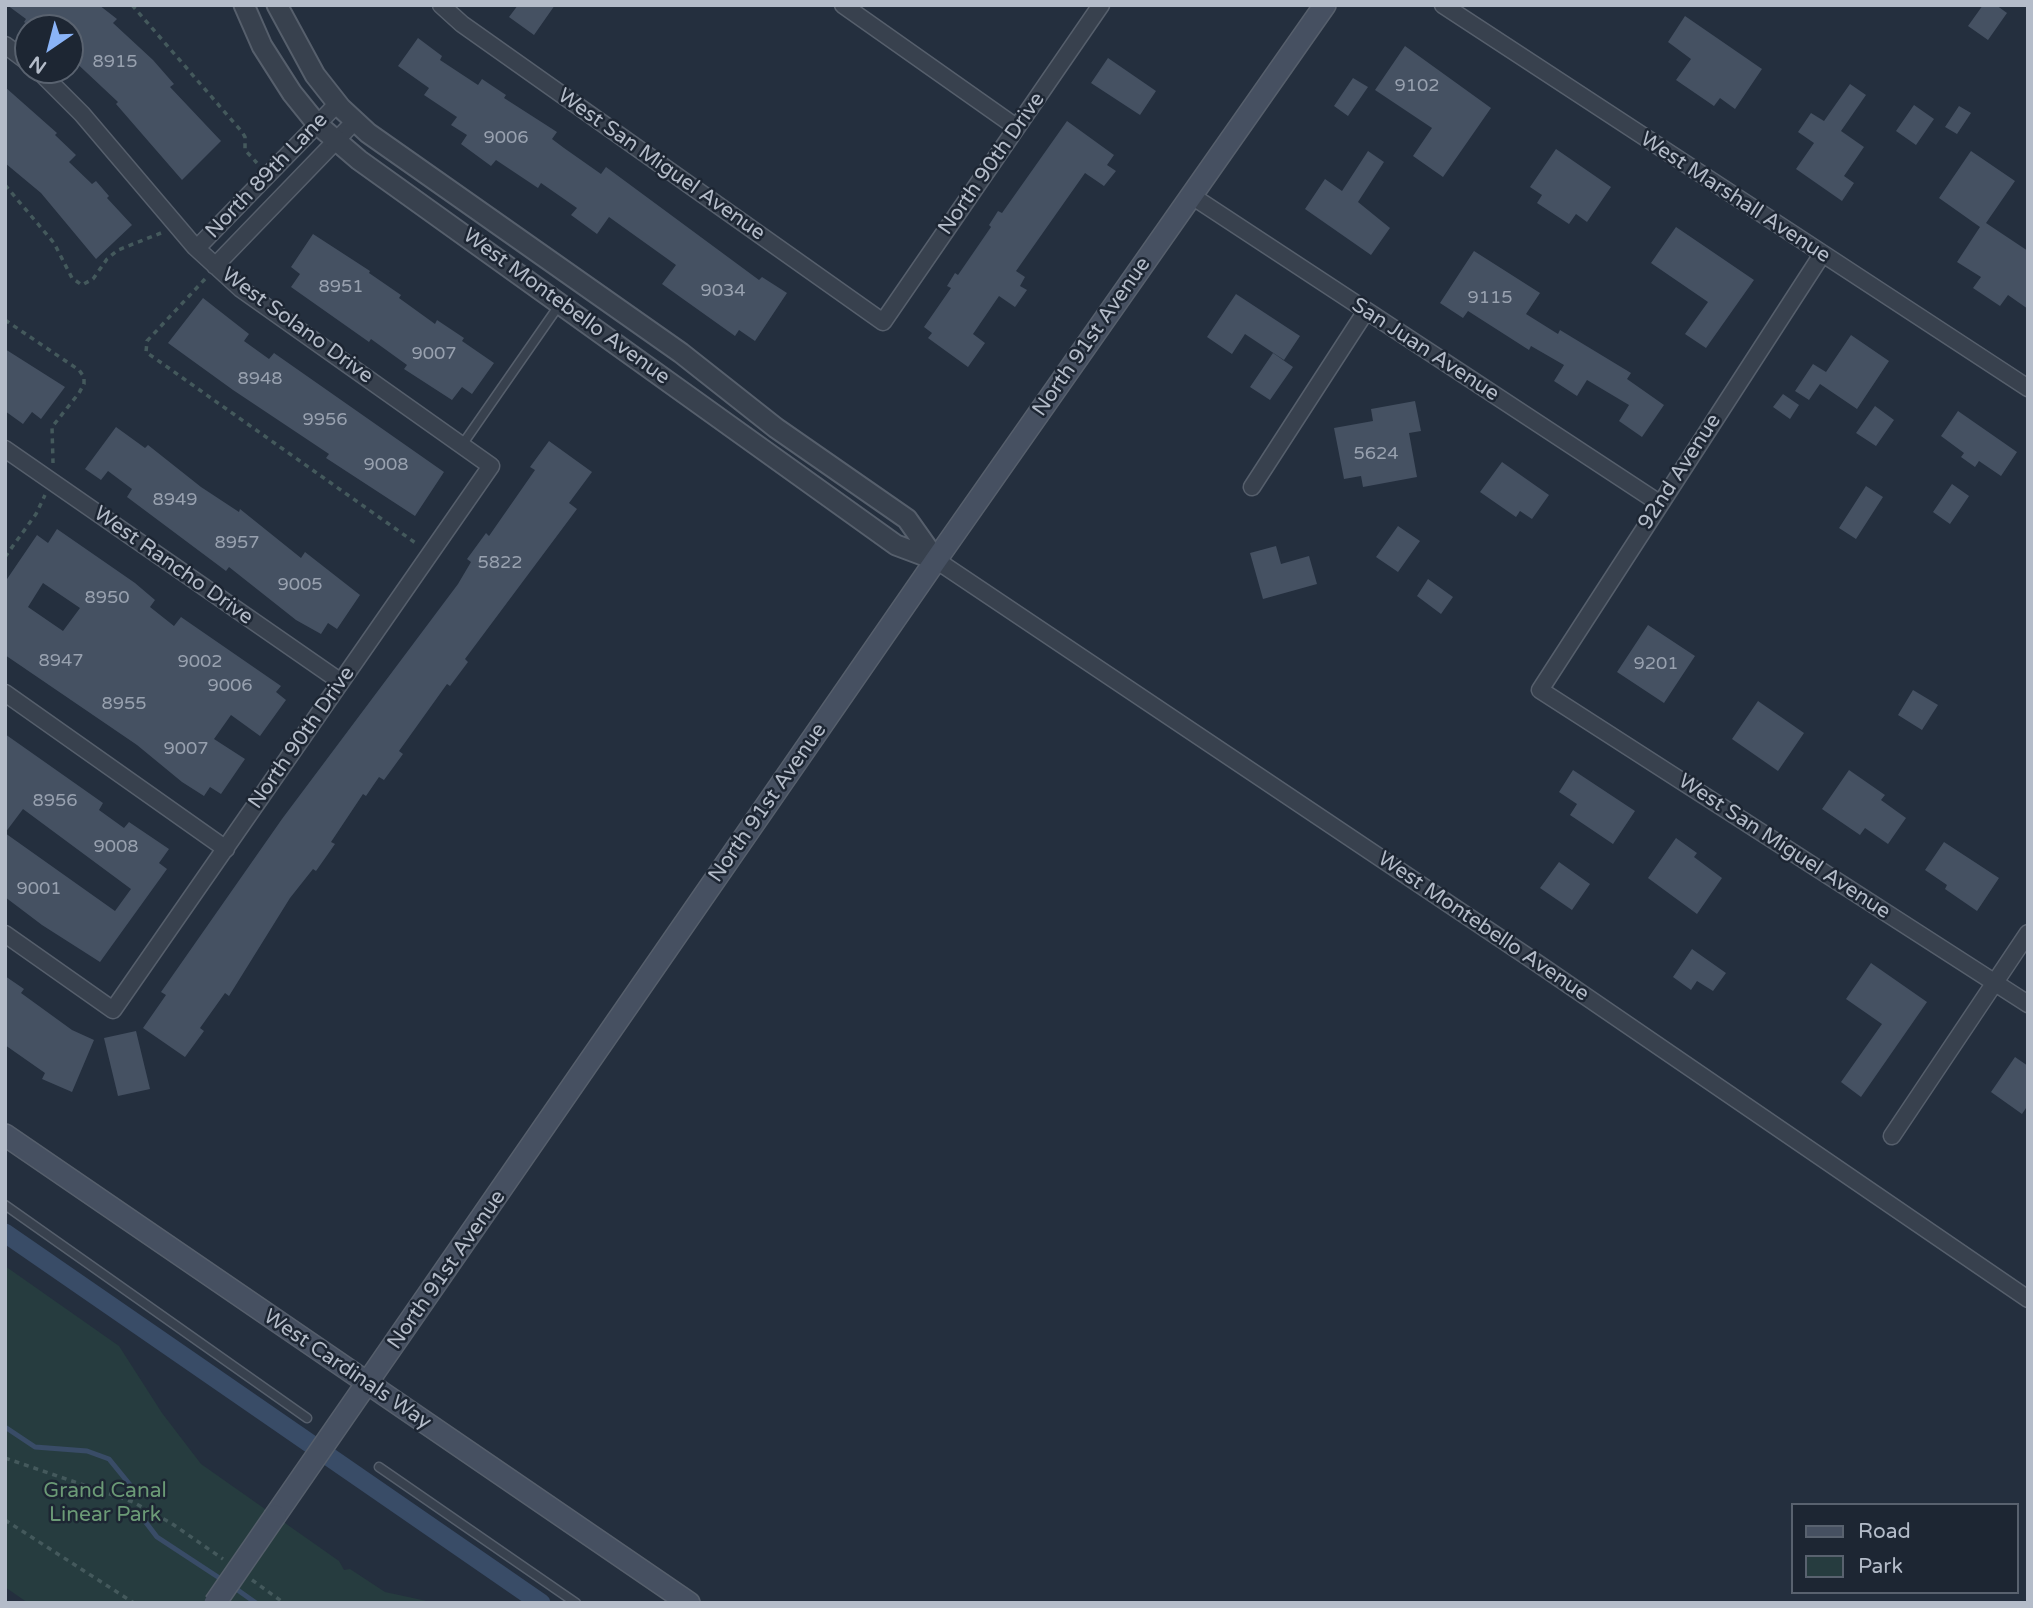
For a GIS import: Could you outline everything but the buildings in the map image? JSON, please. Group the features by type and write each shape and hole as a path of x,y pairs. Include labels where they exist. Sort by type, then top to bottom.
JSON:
{"main road":[{"name":"North 91st Avenue","path":"215,1603 936,560 1325,5"},
{"name":"West Cardinals Way","path":"5,1135 690,1603"}],"street":[{"name":"West Montebello Avenue","path":"244,5 262,46 292,93 317,124 359,160 896,545 936,560 1537,963 2028,1299"},
{"name":"West Montebello Avenue","path":"277,5 315,75 368,134 681,353 776,428 907,519 936,560"},
{"name":"West San Miguel Avenue","path":"441,5 462,24 883,322"},
{"path":"844,5 1016,127"},
{"name":"North 90th Drive","path":"883,322 1101,5"},
{"name":"West Marshall Avenue","path":"1443,5 1821,256 2028,388"},
{"name":"West Solano Drive","path":"52,84 82,114 191,242 215,266 491,466"},
{"name":"North 89th Lane","path":"191,242 268,174 338,103"},
{"name":"North 89th Lane","path":"215,266 355,121"},
{"name":"San Juan Avenue","path":"1192,196 1659,503"},
{"name":"92nd Avenue","path":"1540,690 1821,256"},
{"path":"1251,487 1366,311"},
{"name":"West Rancho Drive","path":"5,449 341,682"},
{"name":"North 90th Drive","path":"5,934 113,1010 491,466"},
{"name":"West San Miguel Avenue","path":"1540,690 2028,1004"},
{"path":"5,693 226,849"},
{"path":"1892,1136 2028,933"}],"lane":[{"path":"462,445 561,303"},
{"path":"5,1205 307,1418"},
{"path":"379,1466 576,1603"}],"path":[{"path":"132,5 242,132 245,150 268,174"},
{"path":"5,185 59,249 72,278 82,285 93,279 107,259 134,242 164,232 175,245 191,242"},
{"path":"232,280 222,291 207,277 147,341 146,352 430,554"},
{"path":"5,320 79,370 84,384 52,427 54,452 49,480 36,514 5,557"},
{"path":"5,1458 133,1502 171,1523 228,1563"},
{"path":"5,1520 134,1603"},
{"path":"250,1579 284,1603"}],"green space":[{"name":"Grand Canal Linear Park","path":"5,1266 119,1346 162,1413 201,1464 339,1561 344,1570 350,1569 385,1592 436,1603 28,1603 5,1587"}],"waterway":[{"path":"5,1233 541,1603"},
{"path":"5,1427 35,1447 87,1451 109,1459 131,1486"},
{"path":"144,1520 157,1537 224,1581"},
{"path":"232,1586 256,1603"}]}
